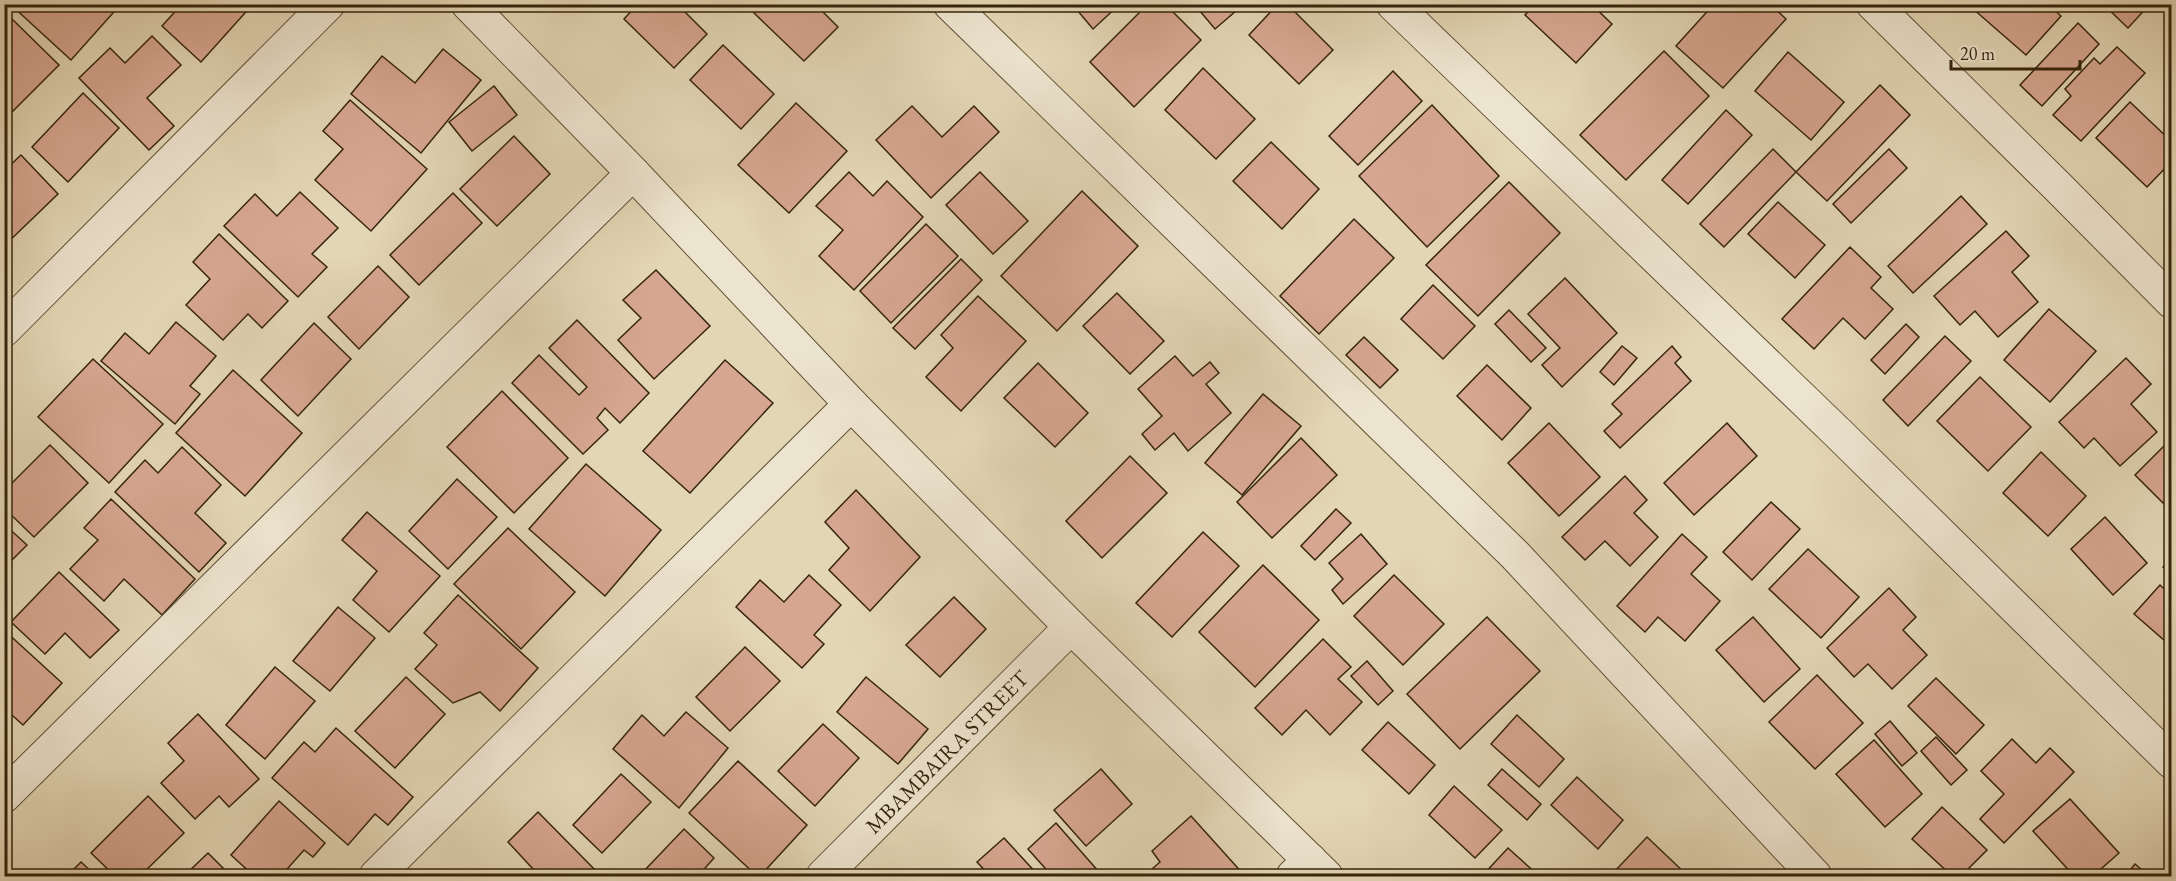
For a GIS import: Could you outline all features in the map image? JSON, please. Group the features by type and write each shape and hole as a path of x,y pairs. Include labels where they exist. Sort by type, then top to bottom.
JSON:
{"street":[{"path":"4,330 328,4"},
{"path":"468,4 633,173 851,404 1310,871"},
{"path":"950,4 1515,555 1815,876"},
{"path":"1393,4 1839,434 2172,762"},
{"path":"1873,4 2172,302"},
{"path":"4,796 633,173"},
{"path":"376,876 851,404"},
{"name":"MBAMBAIRA STREET","path":"823,876 1071,627"}],"building":[{"path":"10,4 121,4 71,60"},
{"path":"182,4 253,4 201,62 162,26"},
{"path":"638,4 677,4 707,34 674,68 624,19"},
{"path":"762,4 815,4 838,27 804,61 754,13"},
{"path":"1072,4 1120,4 1093,29"},
{"path":"1148,4 1165,4 1201,40 1134,107 1090,62"},
{"path":"1194,4 1244,4 1215,29"},
{"path":"1278,4 1287,4 1333,50 1299,84 1249,35"},
{"path":"1535,4 1591,4 1612,24 1576,63 1525,15"},
{"path":"1714,4 1770,4 1786,19 1723,88 1676,46"},
{"path":"1975,4 2048,4 2061,16 2026,55 1972,8"},
{"path":"2103,4 2150,4 2128,28"},
{"path":"11,18 59,65 7,117 4,115 4,25"},
{"path":"2078,23 2099,44 2042,106 2020,85"},
{"path":"152,36 181,65 147,98 174,126 149,150 79,78 110,48 125,63"},
{"path":"723,45 774,94 741,129 690,80"},
{"path":"2117,47 2145,73 2081,141 2053,115 2071,96 2065,89 2094,58 2100,64"},
{"path":"443,49 481,80 421,153 351,94 382,56 415,83"},
{"path":"1664,51 1709,96 1626,180 1580,135"},
{"path":"1788,52 1844,102 1811,140 1755,91"},
{"path":"1203,68 1255,119 1216,159 1165,110"},
{"path":"1393,71 1422,101 1358,165 1329,136"},
{"path":"1880,85 1910,115 1827,201 1796,172"},
{"path":"494,86 517,115 472,151 449,122"},
{"path":"83,93 119,128 68,182 32,147"},
{"path":"350,100 427,169 371,231 315,180 343,149 323,131"},
{"path":"2130,102 2172,142 2172,161 2147,187 2096,138"},
{"path":"796,103 847,151 789,213 738,165"},
{"path":"1432,105 1499,176 1427,247 1359,176"},
{"path":"912,106 942,137 974,106 999,132 931,198 876,140"},
{"path":"1726,110 1752,135 1688,204 1662,180"},
{"path":"514,136 550,174 497,226 460,189"},
{"path":"1271,142 1319,189 1282,229 1233,181"},
{"path":"1773,149 1796,172 1724,247 1700,224"},
{"path":"1889,149 1907,168 1851,223 1833,204"},
{"path":"21,155 58,194 4,246 4,171"},
{"path":"849,172 873,196 887,181 923,217 854,290 819,256 843,230 816,206"},
{"path":"980,172 1028,221 993,254 946,205"},
{"path":"1509,182 1560,233 1478,316 1426,265"},
{"path":"1082,191 1138,246 1057,331 1001,276"},
{"path":"300,192 338,228 312,254 327,267 298,297 224,226 255,194 277,216"},
{"path":"453,193 482,223 419,285 390,255"},
{"path":"1961,196 1987,224 1913,293 1888,266"},
{"path":"1778,202 1825,245 1795,278 1748,234"},
{"path":"1354,219 1394,258 1319,334 1280,296"},
{"path":"926,224 958,256 891,323 860,291"},
{"path":"2006,231 2029,256 2012,272 2038,302 1998,337 1975,311 1960,325 1934,296"},
{"path":"219,234 288,301 262,328 248,314 223,340 186,305 210,279 193,262"},
{"path":"1850,247 1881,277 1871,288 1893,309 1865,339 1843,318 1814,349 1782,319"},
{"path":"961,259 982,280 915,349 893,328"},
{"path":"378,266 409,297 359,349 328,317"},
{"path":"656,270 710,326 654,379 618,340 641,318 623,300"},
{"path":"1565,278 1617,333 1562,387 1542,365 1560,348 1528,314"},
{"path":"1433,285 1475,326 1443,359 1401,319"},
{"path":"1117,293 1164,341 1130,374 1083,326"},
{"path":"978,296 1026,341 961,411 926,377 953,348 941,335"},
{"path":"2049,309 2096,351 2050,402 2004,360"},
{"path":"1509,310 1546,348 1531,362 1495,324"},
{"path":"577,320 649,393 620,423 605,408 597,418 608,430 583,454 512,383 539,355 579,395 587,387 549,348"},
{"path":"176,322 216,356 190,386 200,394 175,424 101,361 125,333 149,354"},
{"path":"314,323 351,359 298,416 261,380"},
{"path":"1906,324 1919,337 1885,374 1871,360"},
{"path":"1945,336 1971,361 1908,426 1883,400"},
{"path":"1364,337 1398,370 1380,388 1346,355"},
{"path":"1622,346 1637,358 1614,385 1600,372"},
{"path":"1672,346 1681,357 1675,363 1691,381 1620,448 1604,431 1622,414 1612,404"},
{"path":"1175,356 1193,376 1210,362 1219,373 1206,384 1231,413 1188,451 1174,433 1155,450 1142,434 1162,416 1138,389"},
{"path":"2126,358 2151,384 2131,404 2157,432 2120,466 2094,438 2084,448 2059,422"},
{"path":"93,359 163,424 109,483 38,417"},
{"path":"725,360 773,403 690,493 643,451"},
{"path":"1038,363 1088,413 1055,447 1004,398"},
{"path":"1487,365 1531,408 1502,440 1457,396"},
{"path":"233,370 302,433 245,496 176,433"},
{"path":"1980,377 2031,427 1988,471 1937,421"},
{"path":"502,391 568,458 514,513 447,447"},
{"path":"1263,394 1301,426 1242,495 1205,463"},
{"path":"1549,423 1600,477 1559,516 1508,463"},
{"path":"1727,423 1757,456 1694,515 1664,483"},
{"path":"1301,438 1337,475 1272,538 1237,502"},
{"path":"2172,439 2172,512 2135,475"},
{"path":"50,445 88,483 34,537 4,508 4,491"},
{"path":"182,447 221,485 195,513 226,543 199,572 115,492 145,460 158,473"},
{"path":"2041,452 2086,496 2048,536 2003,493"},
{"path":"1130,456 1167,493 1102,558 1066,521"},
{"path":"586,464 661,530 605,596 529,529"},
{"path":"1625,476 1647,500 1634,513 1658,537 1630,566 1605,541 1585,560 1562,537"},
{"path":"457,479 497,517 448,569 409,531"},
{"path":"856,490 920,557 870,611 829,570 849,548 825,522"},
{"path":"111,499 195,579 162,615 124,579 104,601 70,569 98,540 84,528"},
{"path":"1771,502 1800,529 1752,580 1723,552"},
{"path":"1336,509 1351,523 1315,560 1301,546"},
{"path":"367,512 440,576 389,632 353,600 377,571 342,540"},
{"path":"2105,517 2147,563 2113,595 2071,549"},
{"path":"4,524 27,545 4,568"},
{"path":"508,528 575,592 521,649 454,584"},
{"path":"1203,532 1239,566 1172,637 1136,603"},
{"path":"1361,534 1387,564 1343,604 1332,590 1343,579 1329,563"},
{"path":"1682,534 1707,557 1691,574 1720,601 1685,641 1658,617 1645,632 1617,606"},
{"path":"1808,549 1859,597 1821,638 1769,589"},
{"path":"2172,559 2172,575 2163,567"},
{"path":"1263,565 1319,620 1255,687 1199,632"},
{"path":"59,572 119,630 90,658 65,633 45,654 11,622"},
{"path":"809,575 841,605 814,635 824,644 802,668 736,607 760,580 784,602"},
{"path":"1394,575 1444,624 1403,665 1354,616"},
{"path":"2160,585 2172,596 2172,647 2134,614"},
{"path":"1889,588 1916,617 1903,630 1927,655 1892,689 1868,664 1854,677 1827,648"},
{"path":"458,595 538,668 500,711 480,692 453,703 415,669 437,645 424,633"},
{"path":"954,597 986,629 940,677 906,645"},
{"path":"338,607 375,638 330,691 293,661"},
{"path":"1487,617 1540,671 1460,749 1407,694"},
{"path":"1753,617 1800,669 1764,702 1716,650"},
{"path":"4,630 62,683 23,725 4,708"},
{"path":"1323,639 1351,667 1338,679 1362,702 1330,735 1306,710 1282,735 1255,708"},
{"path":"745,647 780,681 730,731 696,697"},
{"path":"1367,661 1393,691 1378,705 1351,676"},
{"path":"275,667 315,701 265,759 226,725"},
{"path":"1817,675 1863,723 1815,769 1769,722"},
{"path":"406,677 445,714 395,768 355,731"},
{"path":"866,677 928,729 898,764 837,712"},
{"path":"1936,678 1984,725 1956,754 1908,706"},
{"path":"686,712 728,748 679,808 613,749 642,715 664,736"},
{"path":"198,714 259,779 229,807 219,796 195,819 161,783 184,761 168,743"},
{"path":"1517,715 1564,759 1539,787 1491,744"},
{"path":"1890,721 1917,753 1902,766 1875,734"},
{"path":"1388,722 1435,765 1409,794 1362,750"},
{"path":"823,724 859,758 815,806 778,771"},
{"path":"336,728 413,797 388,825 375,814 348,845 272,778 304,742 315,752"},
{"path":"1936,737 1967,770 1951,785 1921,751"},
{"path":"2012,739 2036,763 2050,748 2074,772 2004,843 1980,819 2004,794 1981,771"},
{"path":"1874,740 1922,794 1885,827 1836,774"},
{"path":"738,761 807,825 760,876 757,876 689,813"},
{"path":"1101,769 1132,804 1086,846 1054,810"},
{"path":"1502,769 1541,804 1527,820 1488,785"},
{"path":"621,774 651,802 602,853 573,825"},
{"path":"1577,777 1623,820 1598,849 1551,805"},
{"path":"1454,786 1502,830 1475,858 1429,815"},
{"path":"148,796 184,833 140,876 115,876 91,853"},
{"path":"2070,799 2119,853 2093,876 2074,876 2033,831"},
{"path":"279,801 325,843 313,857 304,850 281,876 254,876 231,855"},
{"path":"1942,807 1987,850 1961,876 1952,876 1912,839"},
{"path":"538,812 601,876 525,876 533,869 508,842"},
{"path":"1191,816 1245,876 1144,876 1160,862 1152,851"},
{"path":"1056,823 1099,872 1094,876 1052,876 1028,849"},
{"path":"684,829 714,858 698,876 648,876 643,872"},
{"path":"1647,837 1688,876 1621,876 1615,871"},
{"path":"1004,838 1039,876 990,876 977,862"},
{"path":"1508,848 1539,876 1482,876"},
{"path":"208,853 231,876 184,876"},
{"path":"81,862 96,876 67,876"},
{"path":"2135,864 2149,876 2125,876"}]}
